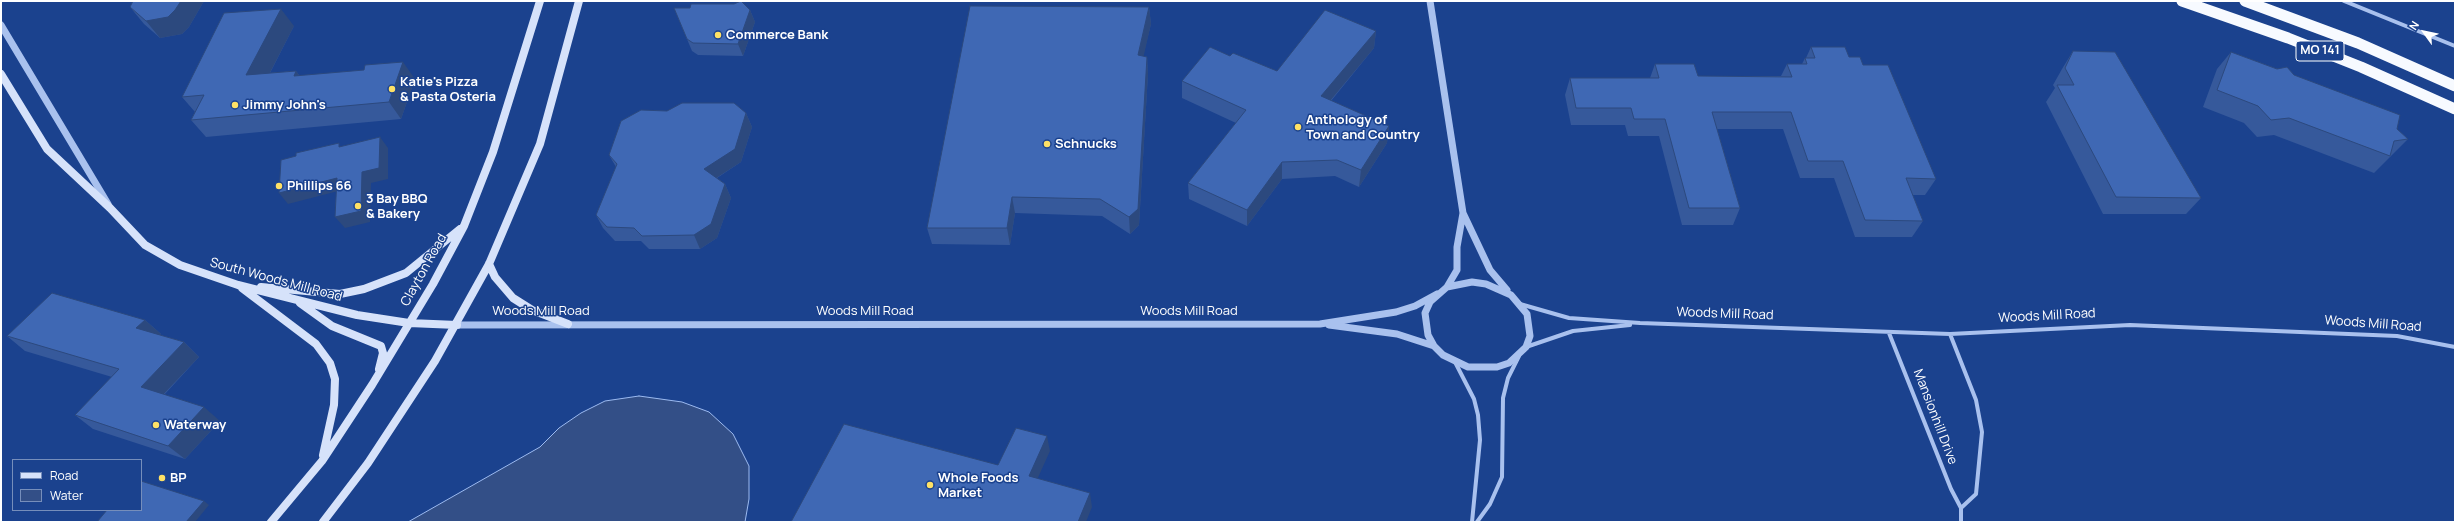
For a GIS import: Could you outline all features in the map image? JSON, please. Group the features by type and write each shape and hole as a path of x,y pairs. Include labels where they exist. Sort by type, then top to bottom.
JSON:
{"highway":[{"name":"MO 141","path":"2182,1 2288,38 2354,64 2455,109"},
{"name":"MO 141","path":"2245,1 2358,43 2455,86"}],"main road":[{"name":"Clayton Road","path":"272,522 322,461 366,396 433,284 464,226 493,152 540,1"},
{"path":"323,522 368,463 457,325 489,264 507,226 540,144 559,81 579,1"},
{"name":"South Woods Mill Road","path":"1,74 47,149 110,208 145,245 180,265 238,286 357,315 409,323"},
{"path":"238,286 340,294 364,289 406,273 464,226"},
{"path":"489,264 495,277 513,298 532,310 568,324"},
{"path":"238,286 316,344 330,363 335,379 334,405 322,461"},
{"path":"296,300 332,326 381,346 383,353 380,365 366,396"},
{"name":"Woods Mill Road","path":"409,323 457,325"}],"street":[{"path":"1430,1 1463,213 1490,270 1520,304 1530,325 1530,336 1526,347 1519,356 1508,378 1503,398 1502,477 1490,504 1478,522"},
{"path":"2344,1 2455,46"},
{"name":"South Woods Mill Road","path":"1,25 110,208"},
{"path":"1447,288 1457,270 1457,247 1463,213"},
{"path":"1511,295 1492,286 1472,282 1447,288 1437,294 1430,302 1425,313 1425,324 1434,346 1455,362 1468,367 1497,367 1509,363 1519,356"},
{"name":"Woods Mill Road","path":"1320,324 1396,312 1415,306 1437,294"},
{"name":"Woods Mill Road","path":"1520,304 1569,318 1640,323 1950,334 2130,325 2397,336 2455,347"},
{"name":"Woods Mill Road","path":"1526,347 1573,331 1640,323"},
{"name":"Woods Mill Road","path":"457,325 1320,324 1397,334 1434,346"},
{"name":"Mansionhill Drive","path":"1889,333 1951,490 1961,508 1961,522"},
{"name":"Mansionhill Drive","path":"1950,334 1976,400 1982,432 1976,494 1961,508"},
{"path":"1455,362 1474,399 1478,415 1480,440 1472,522"}],"water":[{"path":"639,396 682,402 709,412 733,434 749,466 749,499 745,522 408,522 540,447 559,428 581,413 605,401"}],"building":[{"path":"133,1 181,1 168,17 146,21 130,7"},
{"path":"741,1 750,10 738,44 693,43 687,39 674,8 690,8 691,4 734,4"},
{"name":"Schnucks","path":"970,6 1149,7 1138,55 1147,57 1138,209 1129,217 1100,199 1012,197 1007,228 927,228"},
{"path":"281,9 246,75 296,71 294,76 364,70 365,65 403,62 389,102 191,120 204,95 182,97 224,13"},
{"name":"Anthology of Town and Country","path":"1325,10 1376,31 1321,96 1389,126 1361,170 1337,160 1282,162 1247,210 1188,183 1246,110 1182,81 1210,47 1230,56 1233,53 1277,71"},
{"path":"1811,47 1845,47 1849,57 1860,57 1863,65 1888,65 1936,179 1906,178 1923,221 1865,220 1843,161 1808,161 1791,112 1712,112 1740,208 1689,208 1665,119 1634,119 1631,108 1576,108 1570,78 1659,78 1655,64 1694,64 1698,76 1792,77 1787,64 1807,64 1805,58 1815,58"},
{"path":"2073,51 2115,52 2201,198 2116,197 2057,85 2074,85 2065,68"},
{"path":"2231,52 2277,69 2287,67 2294,75 2400,115 2397,129 2408,139 2394,141 2390,156 2289,118 2271,120 2258,106 2217,90"},
{"path":"682,103 734,103 746,113 735,149 704,169 725,184 711,224 694,235 642,236 634,228 607,227 596,215 617,164 609,155 621,121 641,110 667,111"},
{"path":"380,137 379,168 362,172 361,211 335,217 337,178 279,193 281,160 296,156 296,153 339,143 339,147"},
{"path":"52,293 145,320 136,328 184,342 141,387 204,407 168,446 75,415 119,369 7,336"},
{"name":"Whole Foods Market","path":"844,424 998,465 1016,428 1047,436 1029,476 1090,493 1078,522 791,522"},
{"path":"142,481 204,501 186,522 97,522 106,511 142,511"}],"place":[{"name":"Commerce Bank","path":"718,35"},
{"name":"Katie's Pizza & Pasta Osteria","path":"392,89"},
{"name":"Jimmy John's","path":"235,105"},
{"name":"Anthology of Town and Country","path":"1298,127"},
{"name":"Schnucks","path":"1047,144"},
{"name":"Phillips 66","path":"279,186"},
{"name":"3 Bay BBQ & Bakery","path":"358,206"},
{"name":"Waterway","path":"156,425"},
{"name":"BP","path":"162,478"},
{"name":"Whole Foods Market","path":"930,485"}]}
